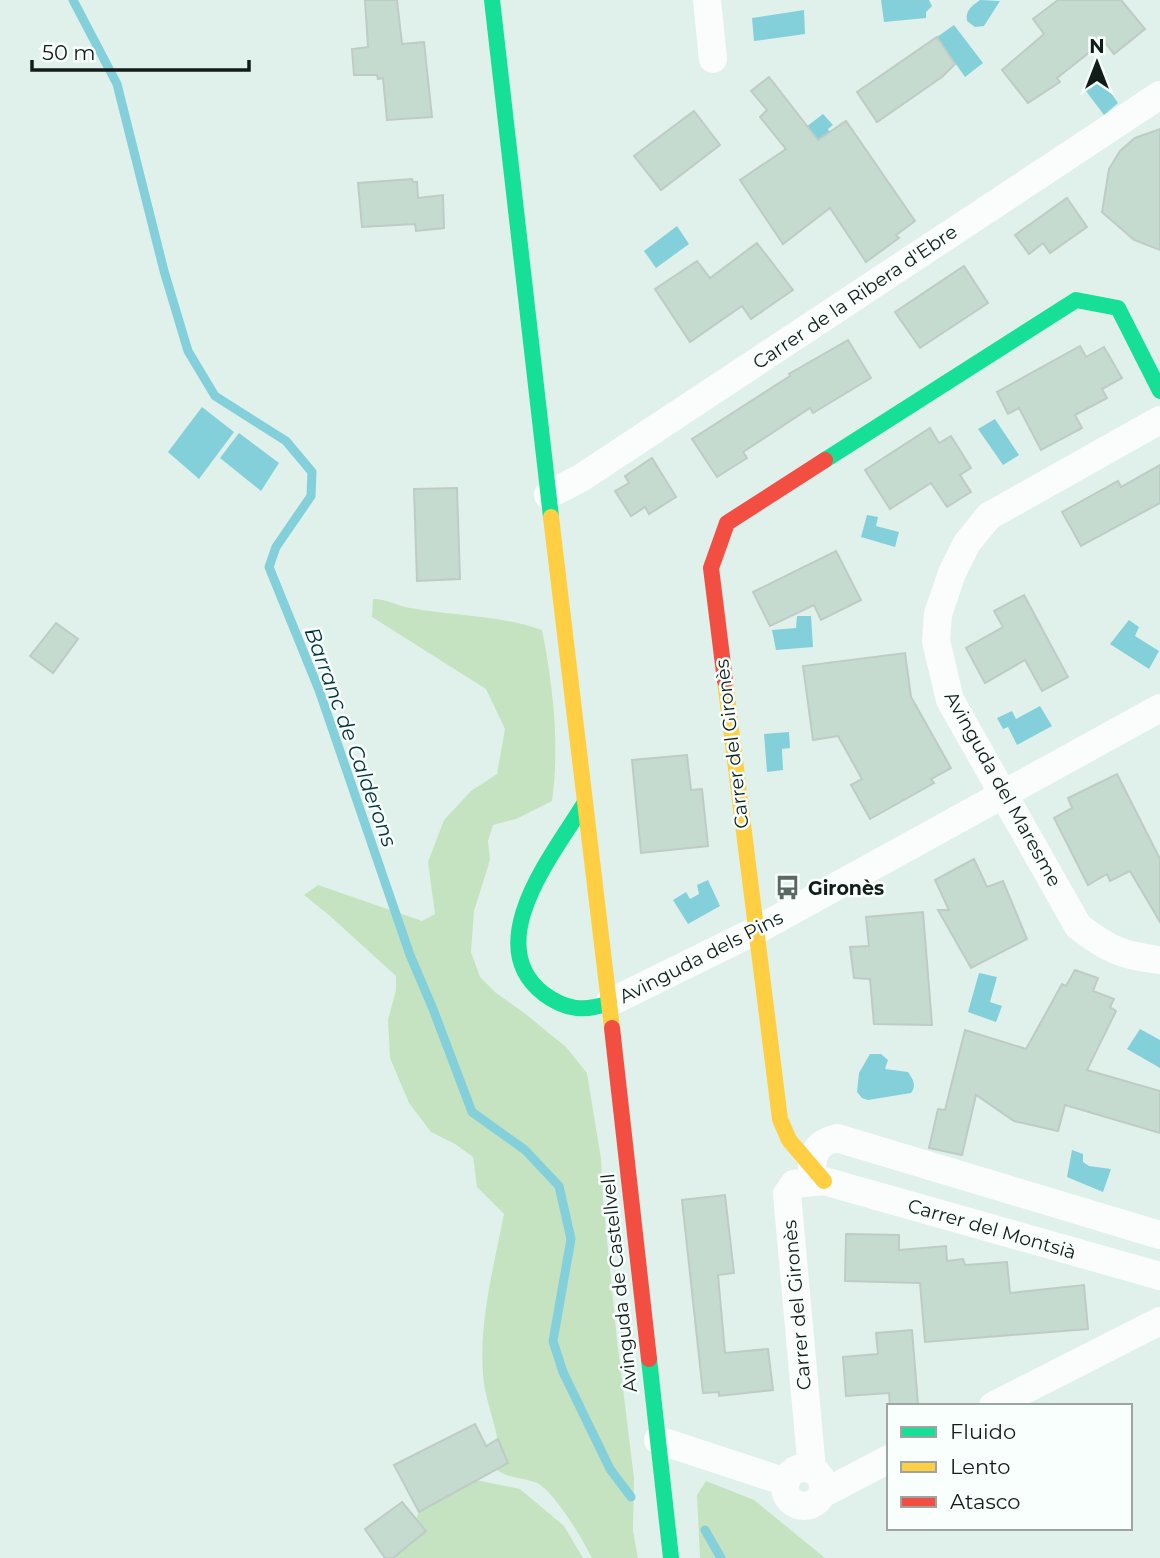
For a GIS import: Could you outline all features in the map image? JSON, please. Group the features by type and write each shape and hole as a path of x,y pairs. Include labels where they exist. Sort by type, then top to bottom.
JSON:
{"street":[{"name":"Avinguda de Castellvell","path":"492,0 584,804 610,1003 671,1558"},
{"path":"707,0 713,59"},
{"name":"Carrer de la Ribera d'Ebre","path":"548,495 582,478 1160,95"},
{"name":"Carrer del Gironès","path":"817,1482 787,1194 794,1184 818,1175 789,1140 780,1119 711,568 727,523 1076,300 1118,308 1160,391"},
{"name":"Avinguda del Maresme","path":"1160,420 989,516 967,543 952,573 938,614 936,641 950,700 1078,926 1102,945 1136,957 1160,960"},
{"name":"Avinguda dels Pins","path":"610,1003 755,931 1160,708"},
{"path":"584,804 521,917 517,938 522,962 545,996 569,1008 587,1012 610,1003"},
{"path":"818,1175 813,1156 817,1147 822,1142 837,1138 1160,1235"},
{"name":"Carrer del Montsià","path":"818,1175 1160,1276"},
{"path":"997,1404 1160,1321"},
{"path":"658,1440 786,1482 787,1494 795,1504 808,1506 818,1499 817,1482 887,1460"}],"green space":[{"path":"373,599 410,608 509,621 542,630 554,715 552,801 516,819 493,825 488,841 490,860 474,911 471,952 480,977 496,993 566,1047 587,1073 601,1159 617,1340 634,1478 633,1531 638,1558 592,1558 568,1517 544,1488 537,1483 505,1475 496,1469 498,1441 485,1390 482,1354 488,1293 504,1214 477,1187 473,1157 431,1132 409,1103 390,1058 388,1020 396,990 396,976 304,895 318,885 422,921 435,914 428,862 444,820 471,791 497,774 505,729 486,689 372,617"},
{"path":"476,1480 520,1489 564,1526 583,1558 393,1558 426,1531 416,1519 419,1512"},
{"path":"706,1481 754,1500 825,1558 700,1558 697,1495"}],"water":[{"path":"881,0 929,0 932,6 926,12 926,18 884,22"},
{"path":"980,0 1000,1 984,26 975,27 967,21 967,14"},
{"path":"804,10 805,34 754,41 752,18"},
{"path":"954,25 983,63 965,77 937,37"},
{"path":"1090,76 1100,77 1118,103 1104,115 1083,87"},
{"path":"823,114 833,125 828,129 833,139 803,162 788,141"},
{"path":"677,226 689,244 656,268 644,251"},
{"path":"202,407 234,432 199,479 168,452"},
{"path":"995,419 1019,455 1003,465 978,429"},
{"path":"239,433 279,463 261,491 220,458"},
{"path":"867,515 878,517 876,526 899,532 895,547 861,537"},
{"path":"797,616 811,616 813,647 776,650 772,630 796,628"},
{"path":"1129,620 1139,627 1135,636 1159,651 1149,669 1110,644"},
{"path":"1040,706 1052,726 1017,745 1008,727 1003,729 997,718 1012,711 1016,719"},
{"path":"789,732 790,748 782,749 783,770 767,772 764,734"},
{"path":"708,880 720,906 688,924 673,900 686,892 690,899 699,894 697,885"},
{"path":"979,973 997,977 990,1002 1002,1006 996,1022 968,1012"},
{"path":"1140,1029 1160,1040 1160,1068 1127,1049"},
{"path":"870,1054 881,1054 888,1060 885,1069 908,1072 914,1085 911,1093 868,1100 862,1098 857,1092 859,1073"},
{"path":"1072,1150 1083,1154 1083,1162 1089,1166 1111,1169 1103,1192 1067,1177"}],"building":[{"path":"365,0 397,0 402,44 424,42 432,117 387,120 383,78 378,79 377,75 354,75 352,49 368,47"},
{"path":"1058,0 1121,0 1145,29 1114,54 1104,41 1057,78 1060,82 1028,103 1002,70 1044,34 1033,19"},
{"path":"937,37 955,64 942,77 877,122 857,92"},
{"path":"769,77 818,140 846,121 915,221 896,235 899,238 866,262 830,208 783,244 740,180 786,149 760,117 767,110 751,91"},
{"path":"694,111 720,145 661,190 634,156"},
{"path":"1160,129 1160,250 1134,240 1102,212 1109,169 1120,151 1135,138"},
{"path":"412,179 417,182 418,198 443,195 444,228 416,231 415,224 362,227 358,183"},
{"path":"1067,198 1087,227 1050,253 1043,243 1029,254 1015,235"},
{"path":"757,243 793,290 751,319 742,306 690,342 655,289 697,261 710,278"},
{"path":"964,266 988,303 920,348 895,312"},
{"path":"848,340 871,378 813,413 810,408 743,452 747,458 717,477 692,439 790,376 789,374"},
{"path":"1080,346 1086,357 1104,347 1122,378 1102,389 1107,398 1075,415 1082,428 1041,450 1019,408 1008,414 997,392"},
{"path":"930,428 939,443 951,436 971,468 960,475 971,492 947,507 931,483 890,509 865,470"},
{"path":"652,458 676,497 649,514 645,507 631,516 615,491 629,483 625,476"},
{"path":"1160,465 1160,503 1081,546 1062,512 1118,481 1121,487"},
{"path":"457,488 460,579 417,581 414,489"},
{"path":"836,551 861,600 821,620 814,605 770,626 753,592"},
{"path":"1024,595 1068,677 1042,691 1025,660 985,683 966,648 1003,627 994,611"},
{"path":"56,623 78,639 53,673 30,656"},
{"path":"905,653 911,697 951,768 931,779 934,783 870,819 851,785 862,779 838,736 813,740 803,666"},
{"path":"687,755 691,790 702,789 708,846 641,853 632,760"},
{"path":"1117,774 1160,859 1160,922 1130,871 1110,881 1107,874 1088,885 1054,818 1072,808 1068,798"},
{"path":"974,859 987,887 1003,881 1027,939 971,968 938,910 949,910 935,880"},
{"path":"923,912 932,1025 874,1024 870,979 854,978 850,947 869,946 866,917"},
{"path":"1075,970 1098,978 1093,991 1114,999 1110,1007 1116,1011 1087,1070 1160,1091 1160,1133 1065,1105 1058,1131 1014,1121 976,1095 962,1155 929,1148 938,1109 945,1110 965,1030 1026,1049 1062,984 1066,986"},
{"path":"725,1195 734,1273 718,1275 725,1353 768,1349 773,1390 719,1396 719,1392 703,1393 682,1200"},
{"path":"846,1234 899,1235 899,1250 946,1246 947,1261 963,1259 965,1265 1007,1262 1010,1293 1084,1285 1088,1329 925,1342 920,1283 845,1281"},
{"path":"912,1330 918,1404 890,1404 889,1393 846,1396 843,1357 878,1354 876,1333"},
{"path":"475,1424 486,1446 498,1439 508,1463 419,1512 394,1465"},
{"path":"402,1502 426,1531 393,1558 385,1558 365,1529"}],"waterway":[{"name":"Barranc de Calderons","path":"73,0 117,84 164,271 188,351 215,396 286,441 312,472 311,496 276,547 269,567 319,690 410,955 472,1112 525,1150 559,1186 571,1239 553,1341 563,1372 610,1469 631,1497"},
{"name":"Barranc de Calderons","path":"705,1530 721,1558"}],"traffic: fast":[{"path":"492,0 551,517"},
{"path":"825,460 1076,300 1118,308 1160,391"},
{"path":"584,804 541,872 528,899 520,925 519,950 526,973 544,994 552,999 575,1008 591,1008 609,1003"},
{"path":"649,1359 671,1558"}],"traffic: slow":[{"path":"551,517 612,1028"},
{"path":"725,681 780,1119 789,1140 824,1181"}],"traffic: jam":[{"path":"725,681 711,568 727,523 825,460"},
{"path":"612,1028 649,1359"}],"place":[{"name":"Gironès","path":"788,888"}]}
